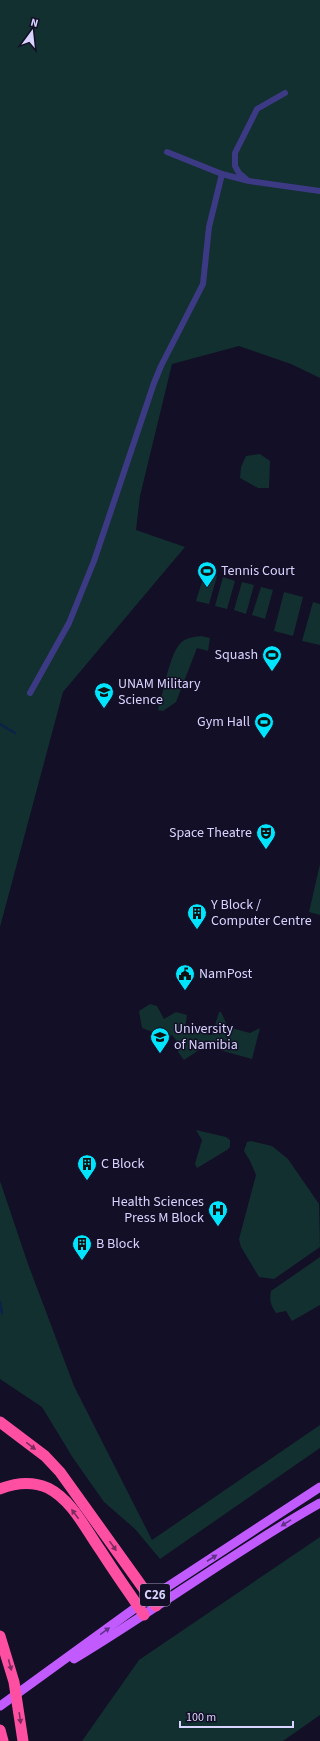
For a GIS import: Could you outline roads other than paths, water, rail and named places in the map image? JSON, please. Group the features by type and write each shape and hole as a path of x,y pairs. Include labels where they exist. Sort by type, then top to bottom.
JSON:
{"highway":[{"path":"0,1422 45,1456 60,1472 153,1602"},
{"path":"0,1489 22,1483 34,1484 47,1488 62,1498 76,1515 141,1611"},
{"path":"0,1636 11,1670 23,1741"},
{"path":"0,1730 3,1741"}],"main road":[{"name":"C26","path":"0,1706 16,1694 131,1625 141,1611 153,1602 320,1487"},
{"name":"C26","path":"153,1602 220,1564 320,1503"}],"street":[{"path":"249,181 239,173 235,166 235,153 257,109 285,93"},
{"path":"167,152 222,174 249,181 320,191"},
{"path":"30,693 69,623 94,561 158,371 203,284 209,227 222,174"}],"waterway":[{"path":"0,724 15,733"},
{"path":"0,1302 2,1313"}],"place":[{"name":"Tennis Court","path":"207,588"},
{"name":"Squash","path":"272,672"},
{"name":"UNAM Military Science","path":"104,709"},
{"name":"Gym Hall","path":"264,739"},
{"name":"Space Theatre","path":"266,850"},
{"name":"Y Block / Computer Centre","path":"197,930"},
{"name":"NamPost","path":"185,991"},
{"name":"University of Namibia","path":"160,1054"},
{"name":"C Block","path":"87,1181"},
{"name":"Health Sciences Press M Block","path":"218,1227"},
{"name":"B Block","path":"82,1261"}]}
